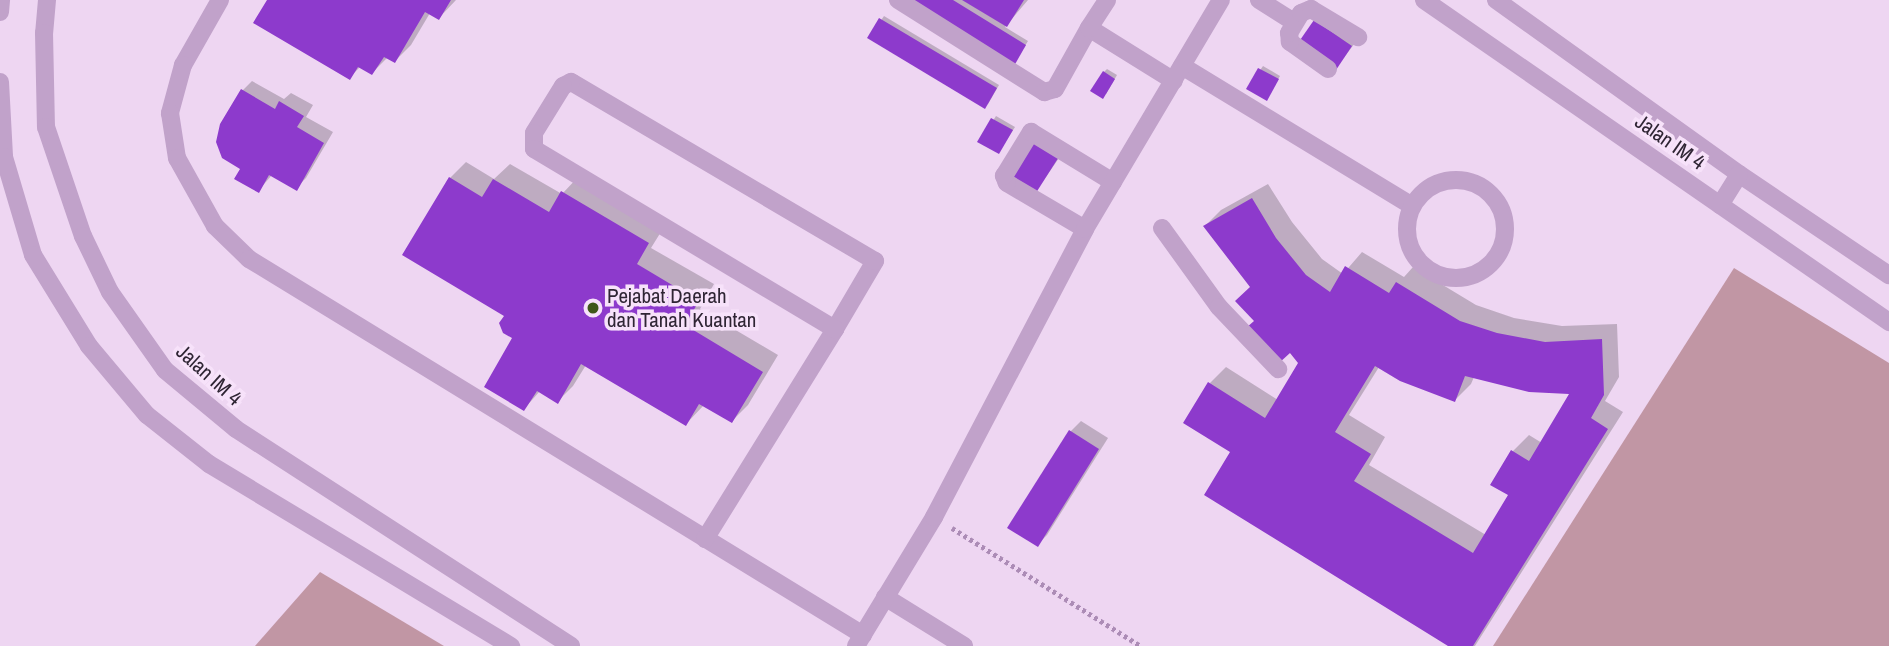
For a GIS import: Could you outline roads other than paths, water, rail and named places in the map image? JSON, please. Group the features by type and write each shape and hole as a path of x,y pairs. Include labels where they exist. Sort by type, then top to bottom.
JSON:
{"street":[{"path":"0,12 1,0"},
{"name":"Jalan IM 4","path":"47,0 44,33 46,127 88,247 110,292 165,370 236,429 550,641 570,646"},
{"path":"220,0 183,65 170,113 177,158 215,226 249,258 705,538 859,640 934,517 1085,229 1221,0"},
{"path":"898,0 1044,92 1055,89 1107,0"},
{"path":"1259,0 1294,22"},
{"name":"Jalan IM 4","path":"1424,0 1889,322"},
{"name":"Jalan IM 4","path":"1504,2 1739,174 1889,275"},
{"path":"1328,69 1290,42 1289,33 1294,22 1306,9 1311,9 1358,37"},
{"path":"1089,29 1178,74 1412,206"},
{"path":"0,82 4,157 33,255 89,346 147,415 209,464 511,646"},
{"path":"705,538 835,329 875,261 571,82 563,86 534,133 534,149 835,329"},
{"path":"1085,229 1007,183 1004,176 1031,132 1113,182"},
{"path":"1720,205 1739,174"},
{"path":"1468,181 1481,186 1492,195 1505,220 1502,248 1495,260 1472,276 1444,277 1431,271 1412,251 1407,238 1412,206 1428,188 1440,182 1468,181"},
{"path":"1163,228 1219,307 1278,369"},
{"path":"885,597 964,646"}],"place":[{"name":"Pejabat Daerah dan Tanah Kuantan","path":"593,308"}]}
